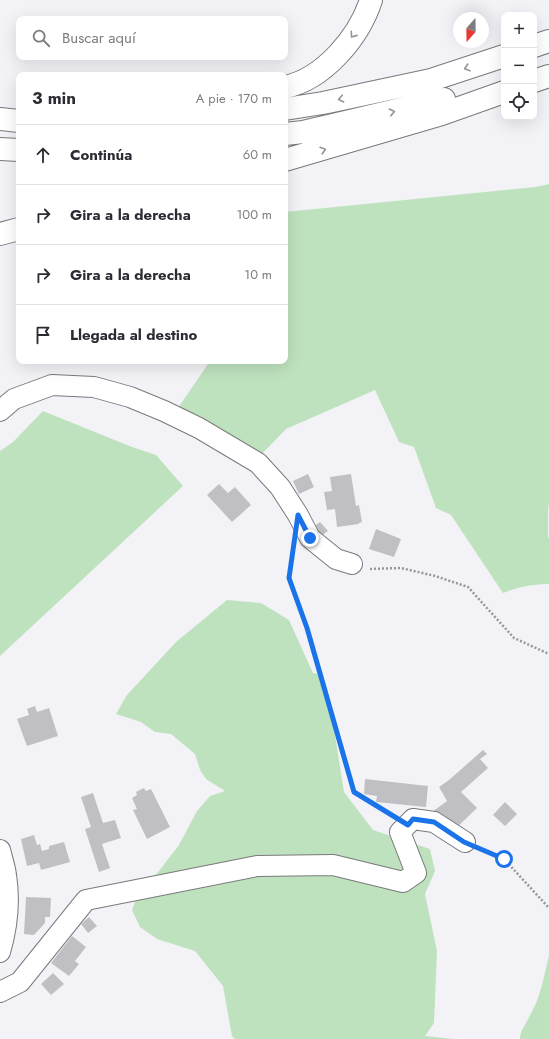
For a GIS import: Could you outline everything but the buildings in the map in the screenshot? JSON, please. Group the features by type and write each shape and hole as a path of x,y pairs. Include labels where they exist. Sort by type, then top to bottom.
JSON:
{"highway":[{"path":"288,87 314,74 335,58 354,34 367,12 371,0"},
{"path":"537,45 549,42"},
{"path":"288,108 431,80 501,57"},
{"path":"537,77 549,75"},
{"path":"537,80 549,75"},
{"path":"288,134 310,130 501,86"},
{"path":"288,159 442,114 501,93"},
{"path":"0,149 16,150"},
{"path":"0,234 16,230"}],"street":[{"path":"0,411 14,399 52,385 94,387 130,397 164,411 199,428 258,463 280,487 298,515 310,538 336,559 352,564"},
{"path":"0,992 20,982 86,900 257,866 333,865 403,882 416,873 400,832 413,819 434,822 464,842"},
{"path":"0,850 6,874 8,907 4,940 0,952"}],"path":[{"path":"294,546 289,578 307,628 354,792 408,825"},
{"path":"352,564 371,569 401,568 435,576 468,587 514,638 549,654"},
{"path":"464,842 504,859 549,908"}],"green space":[{"path":"549,184 549,584 526,586 503,593 451,515 436,508 414,447 399,442 375,390 286,429 261,455 178,408 208,364 288,364 288,212 536,187"},
{"path":"43,411 132,447 156,455 183,486 0,656 0,451 13,442"},
{"path":"227,600 261,603 289,620 313,673 320,674 332,716 344,792 373,830 430,849 435,871 425,894 437,951 434,1023 425,1036 454,1039 235,1039 232,1036 223,986 195,951 157,939 140,927 132,910 135,902 179,845 197,811 210,796 225,791 206,779 200,770 195,754 171,734 155,732 141,722 116,714 127,695 176,642"},
{"path":"549,956 549,1039 520,1039 522,1031 539,996"}],"route":[{"path":"310,538 298,515 289,578 307,628 354,792 408,825 413,819 434,822 464,842 504,859"}]}
